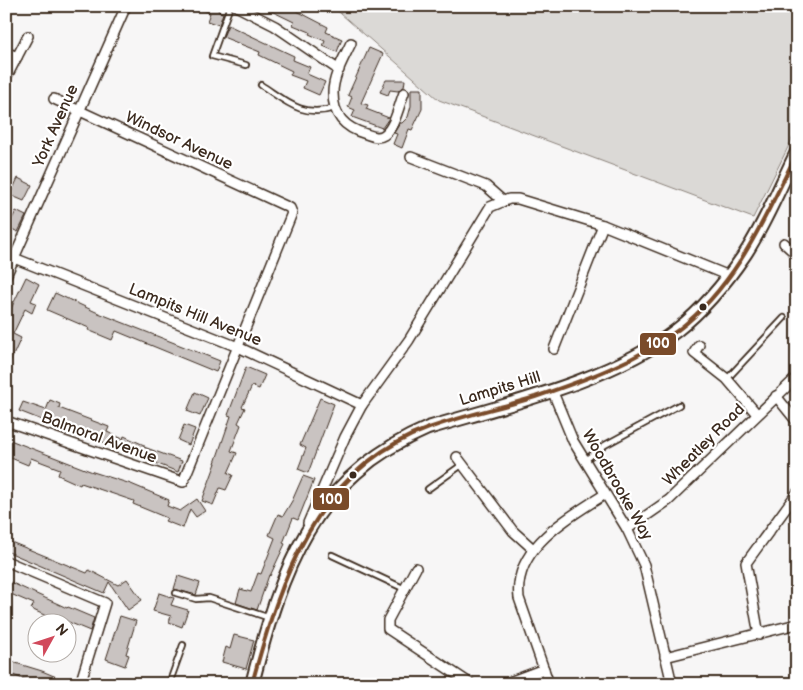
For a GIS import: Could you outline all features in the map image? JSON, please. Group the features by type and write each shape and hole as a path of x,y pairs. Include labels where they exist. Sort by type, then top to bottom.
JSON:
{"main road":[{"name":"Lampits Hill","path":"252,684 289,565 298,548 342,483 378,453 428,428 552,390 629,360 653,346 695,315 729,276 759,231 797,152"}],"street":[{"name":"York Avenue","path":"6,276 126,6"},
{"path":"236,6 275,26 339,70"},
{"path":"6,78 28,36"},
{"path":"351,43 339,70 333,92 335,108 347,127 376,138 382,136 391,127 404,93"},
{"path":"6,52 17,57"},
{"name":"Windsor Avenue","path":"54,99 292,211 238,347"},
{"path":"411,157 486,186 503,201"},
{"path":"298,548 345,437 362,405 409,340 490,207 503,201 518,199 603,225 729,276"},
{"path":"554,348 603,225"},
{"path":"784,243 797,255"},
{"name":"Lampits Hill Avenue","path":"14,258 238,347 362,405"},
{"path":"699,345 694,353 727,378 756,414"},
{"name":"Balmoral Avenue","path":"6,421 182,482 238,347"},
{"name":"Wheatley Road","path":"627,529 669,500 756,414 797,377"},
{"name":"Woodbrooke Way","path":"552,390 573,441 627,529 644,565 651,587 672,684"},
{"path":"776,396 797,422"},
{"path":"460,460 513,530 533,549"},
{"path":"759,635 746,564 797,493"},
{"path":"549,684 518,598 517,588 521,569 533,549 569,518 606,494"},
{"path":"6,561 105,603 80,684"},
{"path":"416,568 388,620 388,629 471,684"},
{"path":"665,658 797,624"},
{"path":"504,684 544,669"}],"lane":[{"path":"230,6 212,56 246,65"},
{"path":"261,85 298,109 310,112 335,108"},
{"path":"727,378 784,318"},
{"path":"584,460 605,445 679,405"},
{"path":"428,489 460,460"},
{"path":"332,556 404,589"},
{"path":"176,593 196,599 209,598 271,618"},
{"path":"169,684 184,645"}],"shaded area":[{"path":"332,6 797,6 797,129 753,218 439,100"}],"building":[{"path":"194,6 220,6 218,11 223,13 219,25 207,21 210,13"},
{"path":"261,6 296,6 295,10 328,27 326,32 342,39 337,52 323,46 325,41 293,25 294,22"},
{"path":"228,25 294,56 293,60 310,67 307,74 325,82 319,95 303,88 306,81 290,75 292,71 259,55 260,52 223,37"},
{"path":"369,48 383,54 361,103 368,105 366,109 389,118 382,128 352,117 355,110 348,107 352,97 348,95"},
{"path":"386,80 405,80 404,87 398,91 390,90 388,95 380,92"},
{"path":"411,89 422,89 422,109 412,130 409,129 402,148 393,144 397,134 394,133 400,123 408,117 411,106"},
{"path":"18,178 32,185 24,201 10,195"},
{"path":"16,211 26,216 18,232 8,227"},
{"path":"26,277 39,284 31,301 36,303 32,313 25,309 13,334 21,338 6,371 6,319"},
{"path":"55,293 96,312 220,361 216,372 116,331 112,340 47,310"},
{"path":"246,367 265,375 259,389 252,386 242,407 245,408 238,423 241,425 231,451 237,453 228,473 233,475 226,490 220,488 213,505 202,501 231,416 228,415"},
{"path":"195,392 208,398 200,416 187,411"},
{"path":"320,398 334,404 308,473 298,469 306,448 300,445"},
{"path":"50,400 60,404 59,408 109,427 107,432 123,439 124,436 144,445 144,447 182,461 178,472 53,422 52,424 19,411 23,402 46,410"},
{"path":"184,425 195,429 189,445 178,440"},
{"path":"10,440 90,471 131,484 169,500 167,506 180,511 197,499 205,511 196,517 190,509 183,528 165,521 167,518 133,504 134,501 81,483 80,485 58,475 60,469 31,458 28,465 6,456"},
{"path":"303,476 314,480 298,520 293,518 283,543 285,544 269,575 257,610 236,603 240,589 251,592 258,573 261,574 275,538 269,535 278,514 283,516"},
{"path":"6,540 87,573 89,570 118,585 127,579 142,600 128,610 109,582 104,593 6,551"},
{"path":"178,576 200,583 196,595 174,589"},
{"path":"10,582 94,618 90,631 78,626 78,612 38,612 31,609 34,604 6,592"},
{"path":"159,593 174,598 171,605 188,610 182,627 169,622 171,616 153,611"},
{"path":"120,616 136,621 126,654 129,655 125,666 106,659"},
{"path":"234,635 254,640 246,669 222,662 226,647 230,649"},
{"path":"6,660 42,671 73,684 35,684 6,672"}],"transit line":[{"name":"100","path":"252,684 263,644 291,567 309,532 331,499 358,470 390,446 429,428 535,397 591,377 645,352 678,330 699,312 717,292 748,249 797,153"}]}
